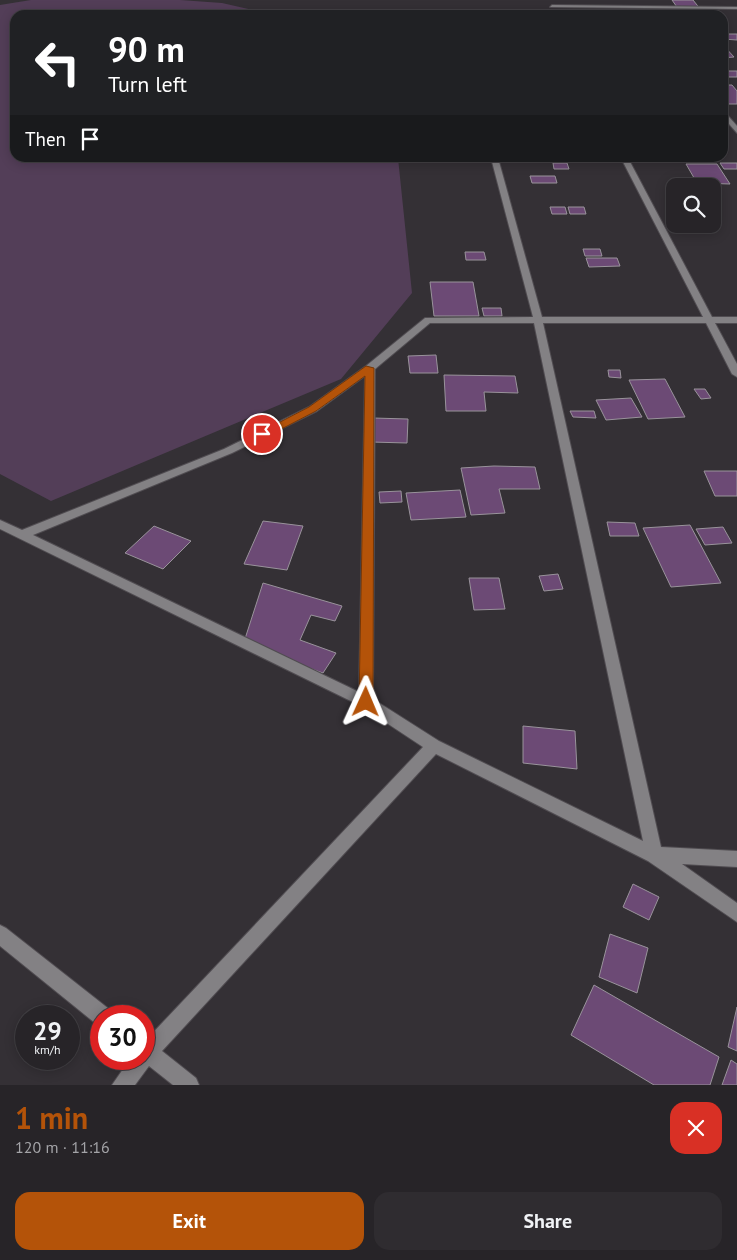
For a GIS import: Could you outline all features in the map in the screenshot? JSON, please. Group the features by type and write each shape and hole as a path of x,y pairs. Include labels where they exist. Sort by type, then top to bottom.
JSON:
{"street":[{"path":"550,0 554,10"},
{"path":"646,0 652,8"},
{"path":"552,6 737,8"},
{"path":"728,120 737,131"},
{"path":"495,162 538,320 654,854"},
{"path":"626,162 737,374"},
{"path":"23,534 228,451 313,409 370,368 428,320 737,320"},
{"path":"366,702 370,368"},
{"path":"0,524 366,702 434,746 654,854 737,913"},
{"path":"155,1042 434,746"},
{"path":"654,854 737,859"},
{"path":"0,934 90,1006"},
{"path":"155,1062 189,1085"},
{"path":"122,1085 133,1070"}],"shaded area":[{"path":"31,0 180,0 222,3 253,10 10,10 10,162 398,162 412,293 341,379 51,501 0,474 0,5"}],"building":[{"path":"672,0 693,0 701,10 679,10"},
{"path":"728,34 737,34 737,40 728,39"},
{"path":"728,50 734,57 728,58"},
{"path":"728,71 737,71 737,77 728,77"},
{"path":"728,85 732,85 737,91 737,104 729,104"},
{"path":"553,163 567,163 569,169 554,169"},
{"path":"720,163 737,163 737,169 724,169"},
{"path":"686,164 717,164 730,184 721,184 721,178 694,178"},
{"path":"530,176 555,176 557,183 532,183"},
{"path":"550,207 565,207 567,214 552,214"},
{"path":"568,207 584,207 586,214 570,214"},
{"path":"583,249 600,249 602,256 585,256"},
{"path":"465,252 484,252 486,260 466,260"},
{"path":"586,258 617,258 620,266 589,267"},
{"path":"430,282 473,282 479,316 434,316"},
{"path":"482,308 501,308 502,316 484,316"},
{"path":"436,355 438,373 410,373 408,356"},
{"path":"608,370 620,370 621,378 609,377"},
{"path":"444,375 515,376 518,393 484,392 486,411 446,411"},
{"path":"665,379 685,417 648,419 629,380"},
{"path":"694,389 705,389 711,398 701,399"},
{"path":"631,398 642,417 606,420 596,400"},
{"path":"570,411 594,411 596,418 573,417"},
{"path":"373,418 408,419 407,443 371,442"},
{"path":"494,466 535,467 540,489 499,489 505,513 471,515 461,468"},
{"path":"704,471 737,471 737,496 715,496"},
{"path":"460,490 466,517 411,520 406,493"},
{"path":"401,491 402,502 380,503 379,492"},
{"path":"263,521 303,526 287,570 244,564"},
{"path":"607,522 635,523 639,536 610,536"},
{"path":"690,525 721,583 671,587 643,528"},
{"path":"154,526 191,541 163,569 125,553"},
{"path":"723,527 732,543 705,545 696,529"},
{"path":"558,574 563,589 544,591 539,576"},
{"path":"469,578 499,578 505,609 474,610"},
{"path":"263,583 342,606 335,621 311,615 300,640 336,653 323,673 243,645"},
{"path":"523,726 575,731 577,769 523,763"},
{"path":"633,884 659,897 649,920 623,907"},
{"path":"610,934 648,948 637,993 599,977"},
{"path":"594,985 719,1057 710,1085 654,1085 571,1035"},
{"path":"737,1007 737,1051 728,1047"},
{"path":"731,1060 737,1064 737,1085 722,1085"}],"route":[{"path":"262,434 313,409 370,368 366,702"}]}
